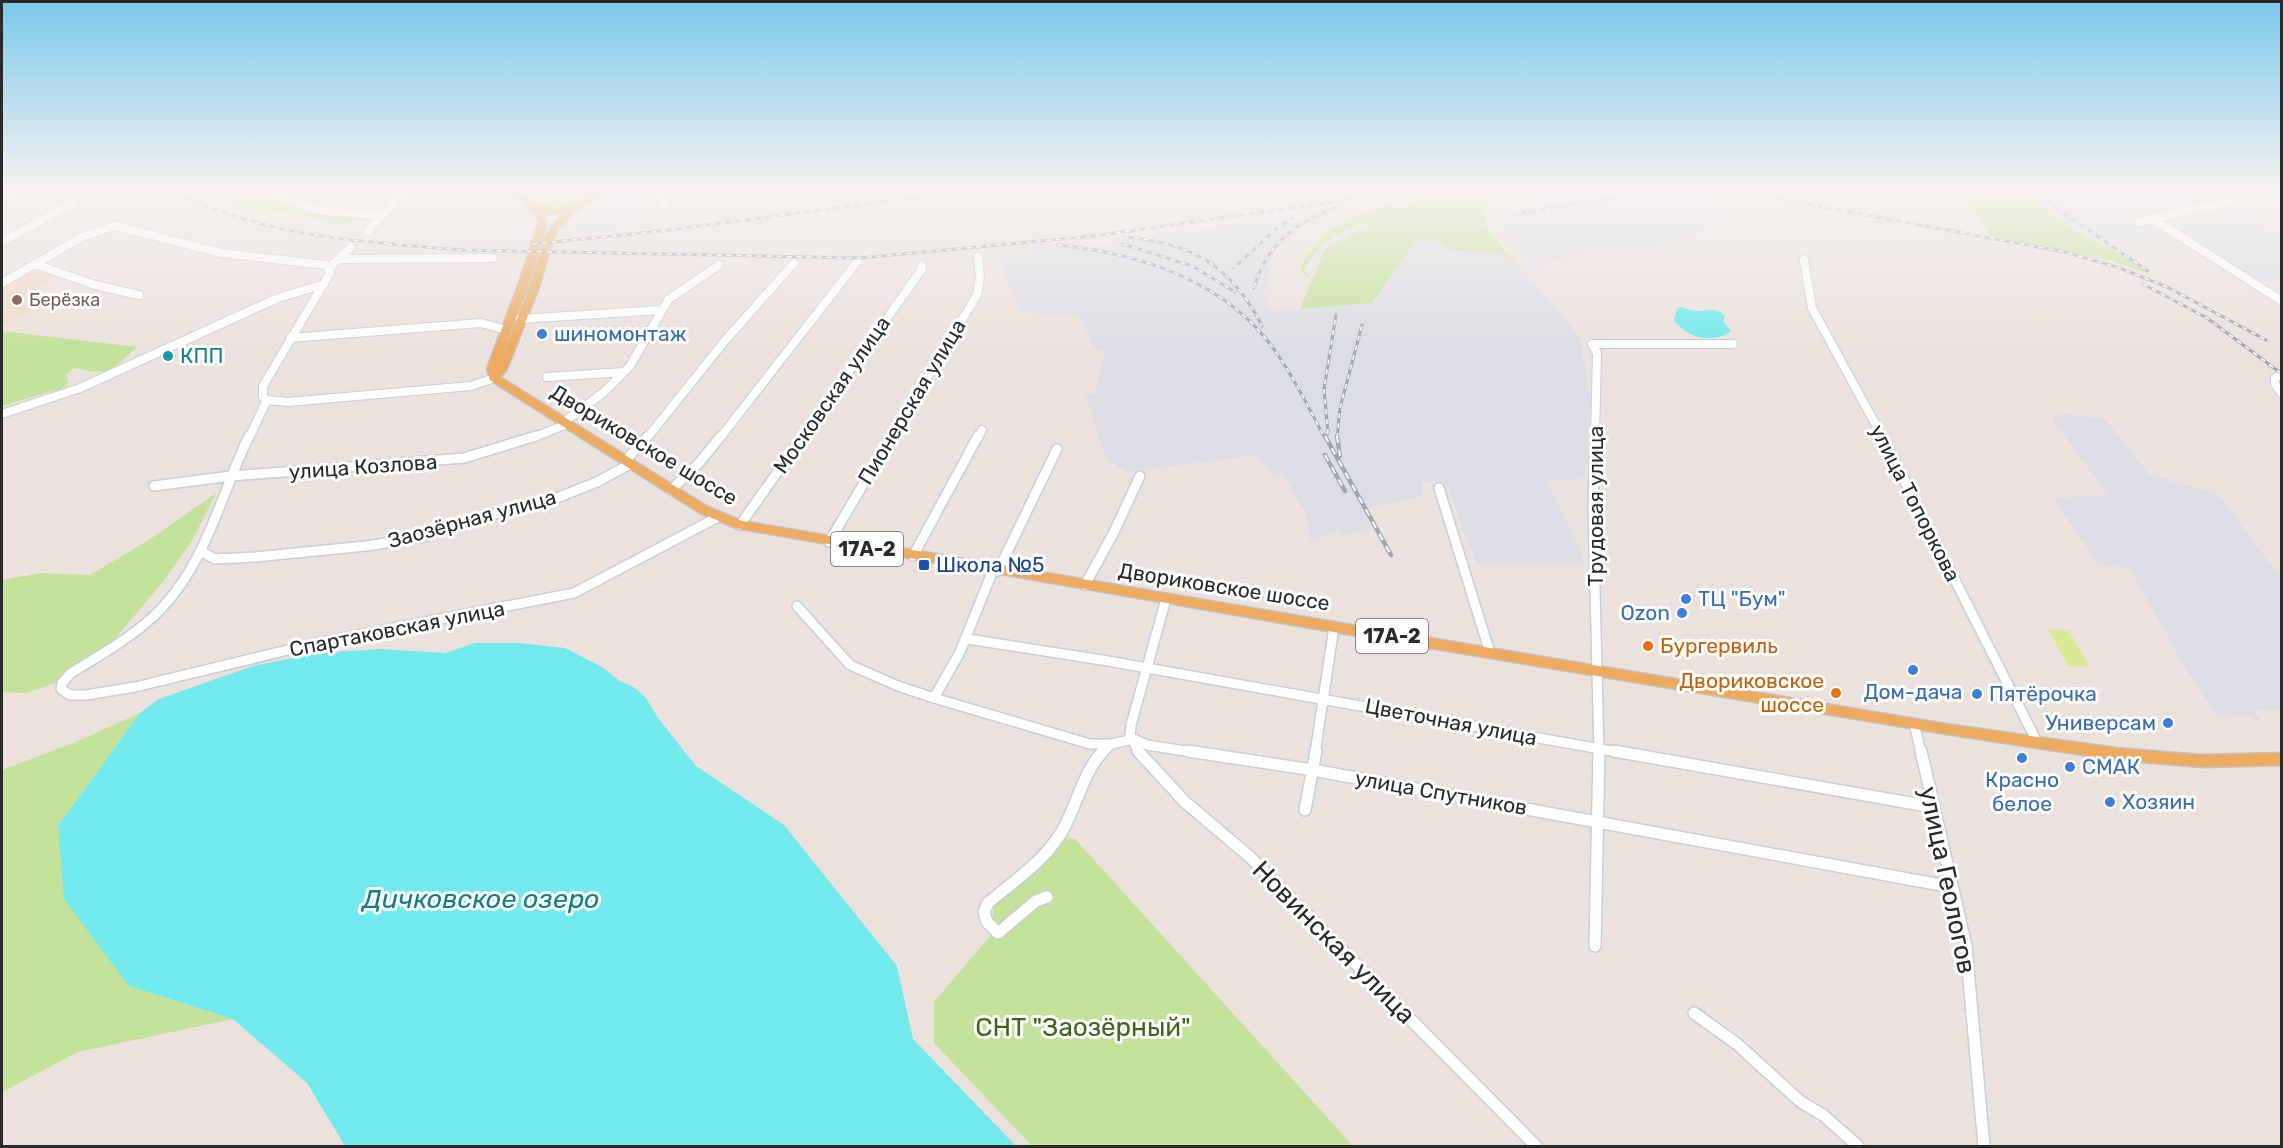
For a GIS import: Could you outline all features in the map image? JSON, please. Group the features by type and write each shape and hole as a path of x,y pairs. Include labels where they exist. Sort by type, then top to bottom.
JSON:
{"main road":[{"path":"494,378 492,369 537,241"},
{"path":"494,378 502,369 534,287 548,241"},
{"name":"Двориковское шоссе","path":"494,378 671,490 718,517 740,525 1334,627 2116,754 2232,762 2282,759"}],"street":[{"path":"2,283 76,241"},
{"path":"175,241 221,253 315,263 330,270"},
{"path":"2187,241 2282,301"},
{"path":"351,247 330,270 324,284 290,338 263,386 263,397 267,400 288,402 428,391 471,386 494,378"},
{"name":"Пионерская улица","path":"829,542 977,295 980,277 978,257"},
{"path":"339,259 494,258"},
{"name":"улица Топоркова","path":"1804,260 1812,308 1885,441 2037,742"},
{"name":"Заозёрная улица","path":"202,552 215,559 255,557 366,546 419,538 461,523 554,499 597,482 627,462 723,343 794,262"},
{"path":"671,490 699,463 751,400 857,262"},
{"path":"35,264 95,285 139,295"},
{"name":"улица Козлова","path":"154,486 231,476 464,458 520,442 566,423 624,372 636,357 661,310 676,294 719,265"},
{"name":"Московская улица","path":"740,525 922,269 922,265"},
{"path":"2,414 80,388 278,298 324,284"},
{"path":"520,319 661,310"},
{"path":"290,338 481,323 506,330"},
{"name":"Трудовая улица","path":"1595,946 1599,750 1593,506 1597,353 1592,344 1733,344"},
{"path":"547,377 624,372"},
{"path":"2282,374 2275,378 2275,384 2282,394"},
{"path":"202,552 231,476 267,400"},
{"path":"913,556 982,430"},
{"path":"934,698 952,672 996,570 1057,449"},
{"path":"1085,585 1114,532 1140,476"},
{"path":"1439,488 1490,652"},
{"name":"Спартаковская улица","path":"202,552 182,586 160,611 71,673 62,683 62,689 70,695 86,695 135,687 317,643 574,593 718,517"},
{"path":"1134,739 1130,735 1131,725 1166,599"},
{"name":"улица Спутников","path":"797,606 850,665 898,686 934,698 1090,744 1111,744 1134,739 1147,745 1313,770 1952,887"},
{"path":"1305,810 1325,699 1334,627"},
{"name":"Цветочная улица","path":"968,639 1147,668 1599,750 1933,807"},
{"name":"улица Геологов","path":"1914,723 1966,946 1984,1146"},
{"name":"Новинская улица","path":"1134,739 1137,750 1152,769 1185,802 1250,857 1536,1146"},
{"path":"1047,897 1036,901 998,933 987,922 984,912 988,903 1038,862 1060,836 1098,754 1111,744"},
{"path":"1694,1013 1737,1044 1801,1102 1823,1115 1858,1146"}],"shaded area":[{"path":"1286,241 1276,249 1264,294 1271,311 1372,303 1416,241 1441,242 1449,248 1499,253 1514,261 1563,315 1580,338 1591,401 1585,479 1547,480 1586,563 1476,563 1446,484 1433,481 1421,483 1424,496 1361,509 1373,529 1342,535 1339,531 1311,541 1306,515 1284,475 1274,476 1256,455 1126,472 1106,460 1086,395 1095,393 1106,351 1095,349 1080,317 1020,311 998,257 1030,256 1035,245 1050,243"},
{"path":"1510,241 1677,241 1650,251 1600,248 1535,266 1518,252"},
{"path":"2111,241 2142,241 2119,246"},
{"path":"2196,241 2281,241 2281,281 2260,282"},
{"name":"Берёзка","path":"38,267 60,275 22,297 43,304 2,327 2,287"},
{"path":"2058,413 2105,419 2149,474 2219,495 2274,569 2281,572 2281,710 2253,709 2261,720 2253,720 2250,716 2216,715 2191,678 2130,569 2098,564 2053,498 2108,495 2054,422"}],"green space":[{"path":"1320,241 1329,241 1316,252 1304,270 1309,276 1306,277 1300,269"},
{"path":"1340,241 1416,241 1372,303 1300,309 1325,249"},
{"path":"1430,241 1498,241 1514,261 1499,253 1448,249 1441,242"},
{"path":"2016,241 2092,241 2120,254 2153,276 2112,261"},
{"path":"2,331 137,347 109,370 74,368 66,374 68,383 63,388 2,406"},
{"path":"216,493 192,541 165,579 89,670 27,693 2,692 2,580 41,573 90,575 149,540"},
{"path":"2048,629 2069,631 2090,667 2068,666"},
{"path":"140,713 58,826 129,986 233,1019 78,1052 2,1092 2,770 71,744"},
{"name":"СНТ \"Заозёрный\"","path":"1064,838 1075,839 1353,1146 1032,1146 934,1043 934,1002 992,934 994,905"}],"water":[{"path":"1677,308 1697,311 1717,311 1725,316 1723,321 1731,331 1716,338 1693,335 1679,327 1674,321"},
{"name":"Дичковское озеро","path":"475,643 519,643 565,648 602,667 618,680 635,688 646,698 658,718 696,766 784,825 897,966 913,1039 1016,1146 345,1146 307,1083 233,1019 129,986 64,899 58,826 140,713 159,699 253,666 319,653 380,649 445,653"}],"railway":[{"path":"360,241 394,244"},
{"path":"532,244 567,241"},
{"path":"387,244 462,250 860,258 1045,241"},
{"path":"1151,241 1189,252 1207,261 1223,273 1237,287 1262,326"},
{"path":"1234,268 1264,241"},
{"path":"1254,288 1266,259 1280,241"},
{"path":"2004,241 2065,252 2120,268 2169,288 2266,340"},
{"path":"2104,241 2148,271"},
{"path":"1123,244 1192,266 1235,292"},
{"path":"1058,245 1090,249 1153,265 1182,276 1211,291 1237,310 1260,332 1298,387 1325,438"},
{"path":"2143,284 2207,318 2282,374"},
{"path":"1328,434 1324,389 1336,315"},
{"path":"1337,437 1340,408 1362,325"},
{"path":"1325,436 1391,555"},
{"path":"1337,437 1340,456"},
{"path":"1325,455 1345,491"}],"place":[{"name":"Берёзка","path":"17,300"},
{"name":"шиномонтаж","path":"542,334"},
{"name":"КПП","path":"168,356"},
{"name":"Школа №5","path":"924,565"},
{"name":"ТЦ \"Бум\"","path":"1686,599"},
{"name":"Ozon","path":"1682,613"},
{"name":"Бургервиль","path":"1648,646"},
{"name":"Дом-дача","path":"1913,670"},
{"name":"Двориковское шоссе","path":"1836,693"},
{"name":"Пятёрочка","path":"1977,694"},
{"name":"Универсам","path":"2168,723"},
{"name":"Красно белое","path":"2022,758"},
{"name":"СМАК","path":"2070,767"},
{"name":"Хозяин","path":"2110,802"}]}
